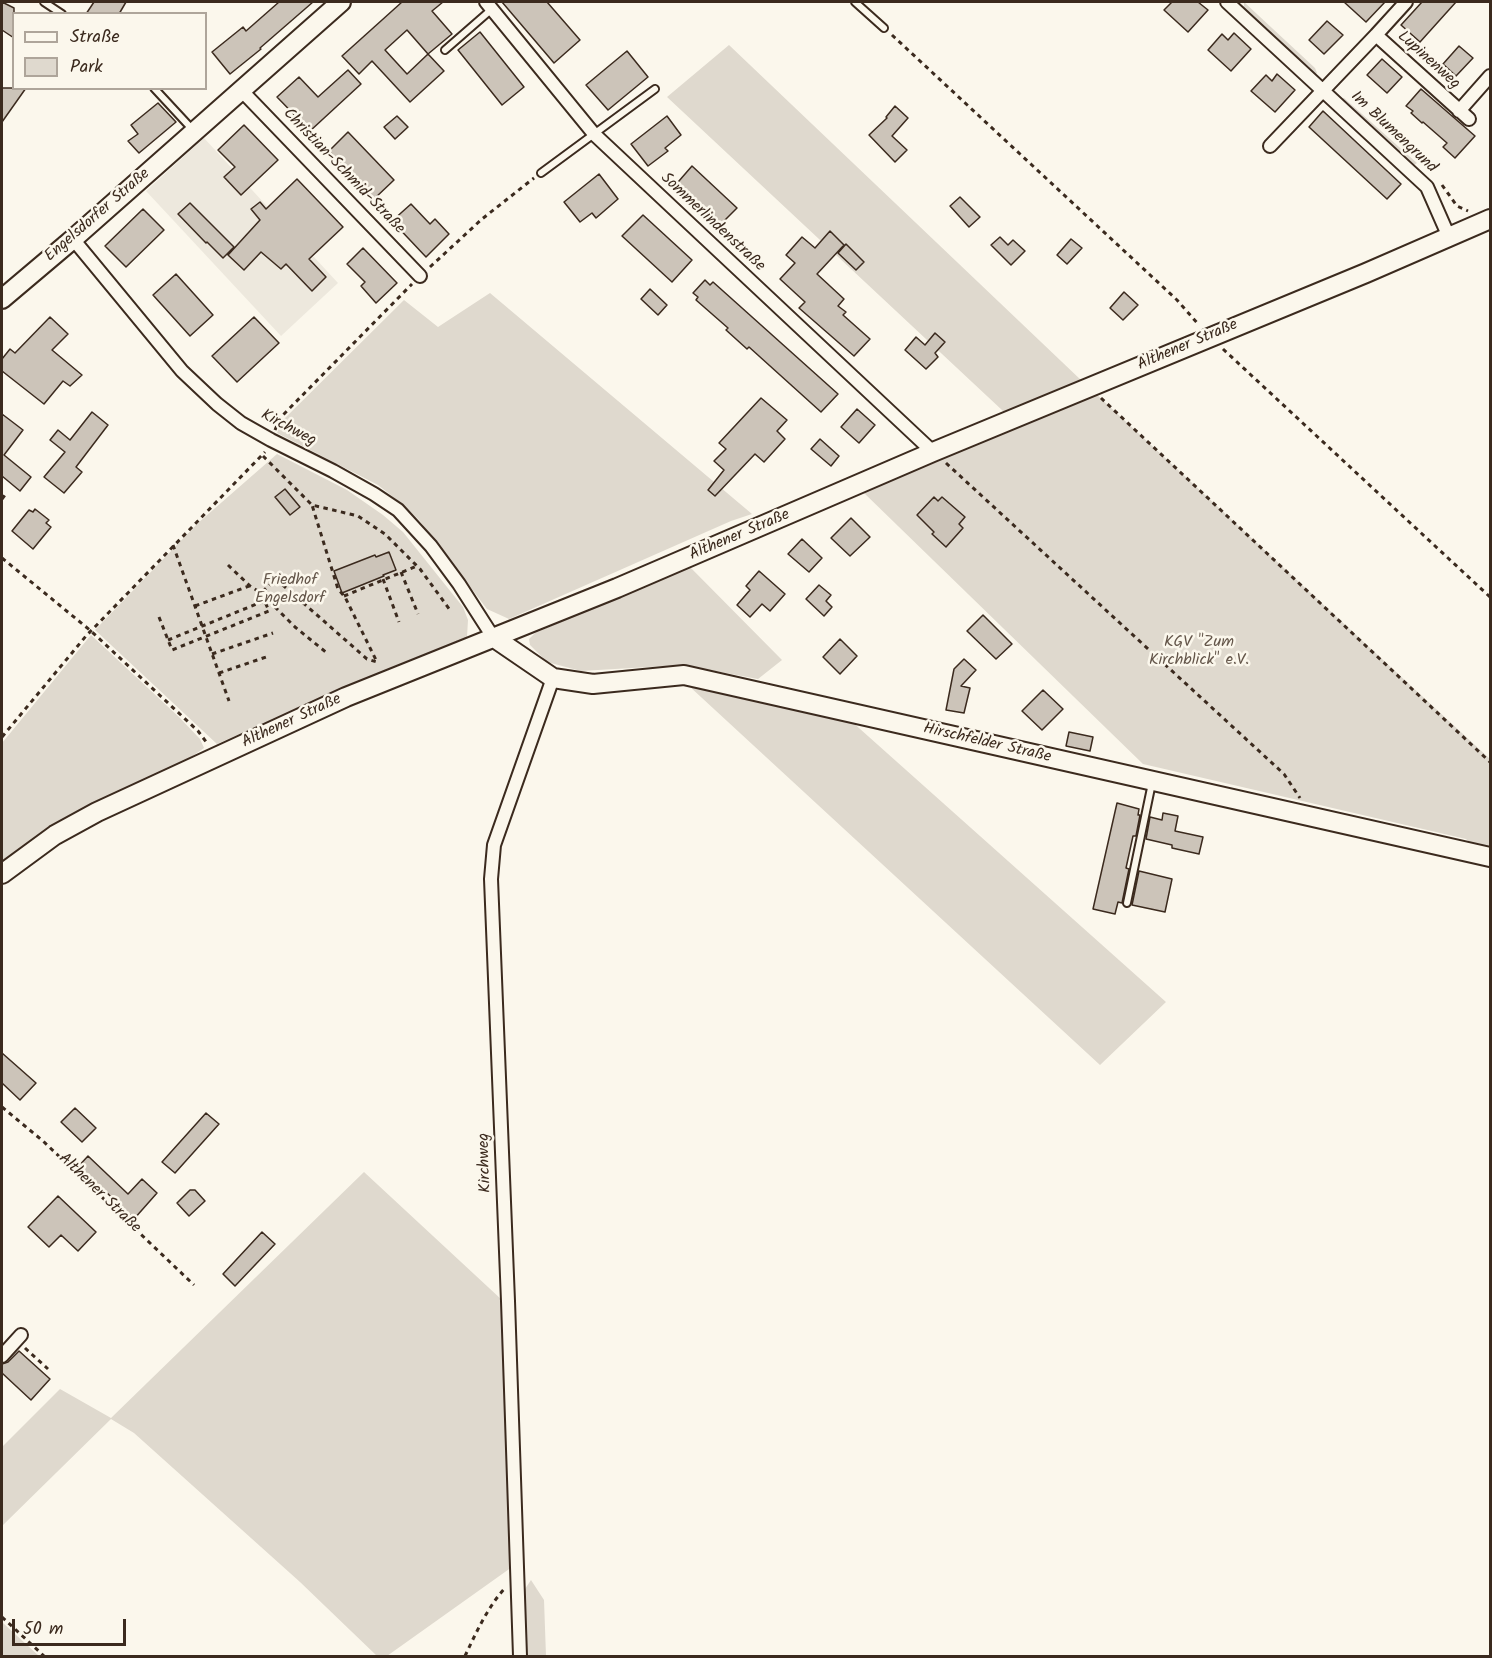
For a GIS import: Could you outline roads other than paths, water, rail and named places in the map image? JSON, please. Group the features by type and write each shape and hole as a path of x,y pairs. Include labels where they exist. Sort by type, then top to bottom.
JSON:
{"main road":[{"name":"Engelsdorfer Straße","path":"2,299 341,2"},
{"name":"Althener Straße","path":"2,874 55,835 97,812 346,697 617,588 933,452 1491,219"},
{"name":"Hirschfelder Straße","path":"493,637 553,678 593,684 684,675 1491,856"}],"street":[{"path":"1270,146 1406,2"},
{"name":"Im Blumengrund","path":"1231,3 1322,91 1427,187 1449,237"},
{"name":"Sommerlindenstraße","path":"489,5 594,134 933,452"},
{"name":"Lupinenweg","path":"1376,35 1464,115 1491,76"},
{"name":"Christian-Schmid-Straße","path":"242,91 420,276"},
{"name":"Kirchweg","path":"73,239 183,371 218,404 242,423 261,434 374,494 398,510 414,525 459,584 493,637"},
{"name":"Kirchweg","path":"520,1656 509,1313 491,879 494,845 553,678"},
{"path":"2,1356 21,1335"}],"lane":[{"path":"44,2 59,12"},
{"path":"855,2 884,28"},
{"path":"445,50 489,5"},
{"path":"541,173 655,89"},
{"path":"156,90 194,132"},
{"path":"1127,903 1153,781"}],"park label":[{"name":"Friedhof Engelsdorf","path":"290,590"},
{"name":"KGV \"Zum Kirchblick\" e.V.","path":"1199,652"}]}
